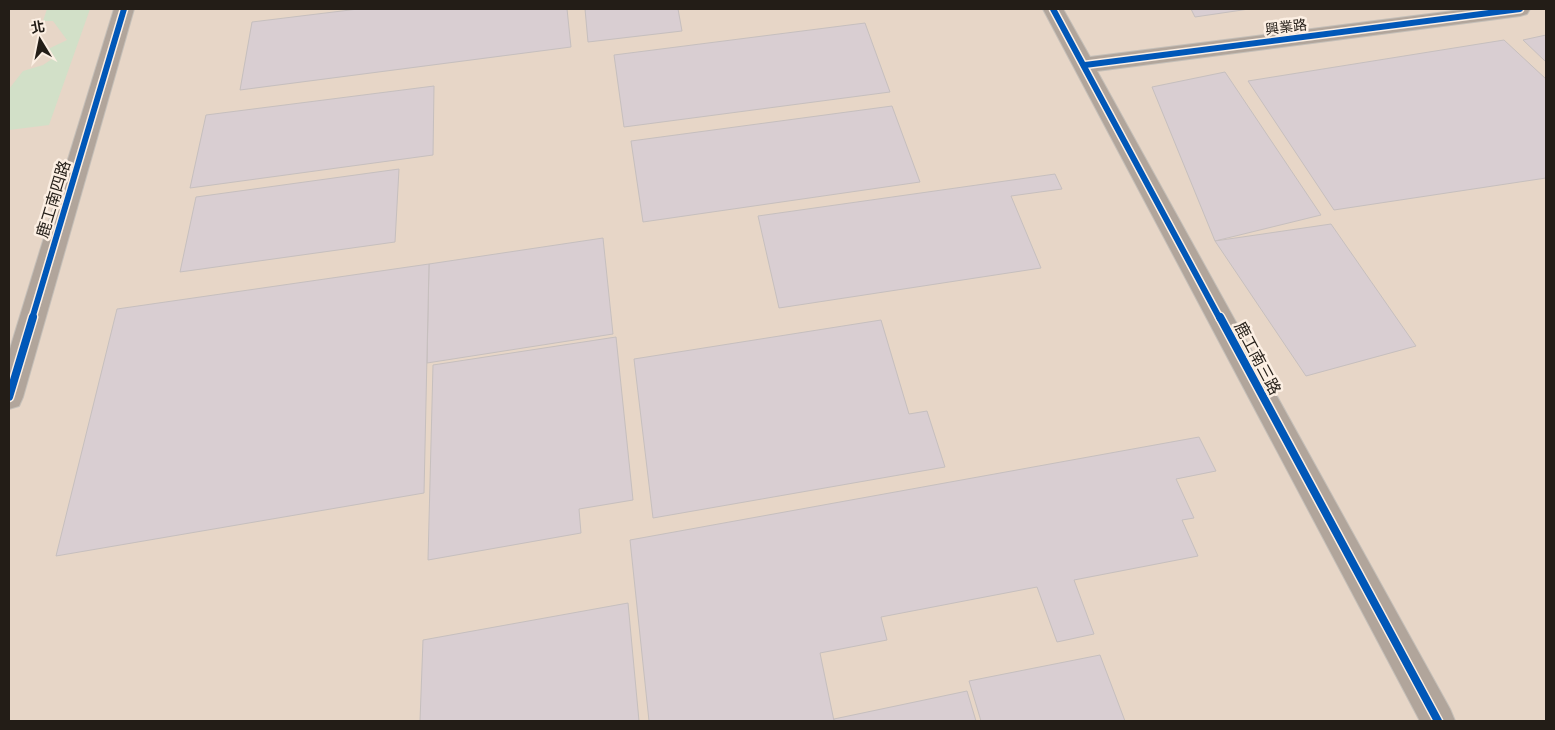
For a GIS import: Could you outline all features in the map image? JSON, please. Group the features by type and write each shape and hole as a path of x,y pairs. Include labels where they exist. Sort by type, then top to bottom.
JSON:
{"street":[{"name":"鹿工南四路","path":"9,397 124,9"},
{"name":"鹿工南三路","path":"1053,9 1085,65 1438,721"},
{"name":"興業路","path":"1085,65 1520,9"}],"shaded area":[{"path":"9,9 1546,9 1546,721 9,721"}],"green space":[{"path":"47,9 90,9 49,125 9,130 9,89 23,71 43,65 52,59 42,52 67,40 53,21 43,21"}],"building":[{"path":"358,9 567,9 571,47 240,90 252,22"},
{"path":"585,9 678,9 682,31 588,42"},
{"path":"1191,9 1249,9 1195,17"},
{"path":"865,23 890,92 624,127 614,55"},
{"path":"1546,35 1546,62 1523,40"},
{"path":"1504,40 1546,79 1546,178 1334,210 1248,81"},
{"path":"1225,72 1321,215 1215,241 1152,87"},
{"path":"434,86 433,155 190,188 206,115"},
{"path":"892,106 920,182 643,222 631,141"},
{"path":"399,169 395,242 180,272 196,197"},
{"path":"1055,174 1062,189 1011,196 1041,268 779,308 758,216"},
{"path":"1331,224 1416,346 1306,376 1215,241"},
{"path":"603,238 613,334 427,363 429,264"},
{"path":"429,264 424,493 56,556 117,309"},
{"path":"881,320 909,414 927,411 945,467 653,518 634,359"},
{"path":"616,337 633,500 579,509 581,533 428,560 433,365"},
{"path":"1199,437 1216,471 1176,479 1194,518 1182,520 1198,556 1074,580 1094,634 1057,642 1037,587 881,617 887,640 820,653 834,721 649,721 630,540"},
{"path":"628,603 639,721 420,721 423,640"},
{"path":"1100,655 1125,721 981,721 969,681"},
{"path":"967,691 976,721 834,721 834,719"}],"cycle path":[{"path":"9,397 124,9"},
{"path":"1053,9 1438,721"},
{"path":"1085,65 1520,9"}]}
